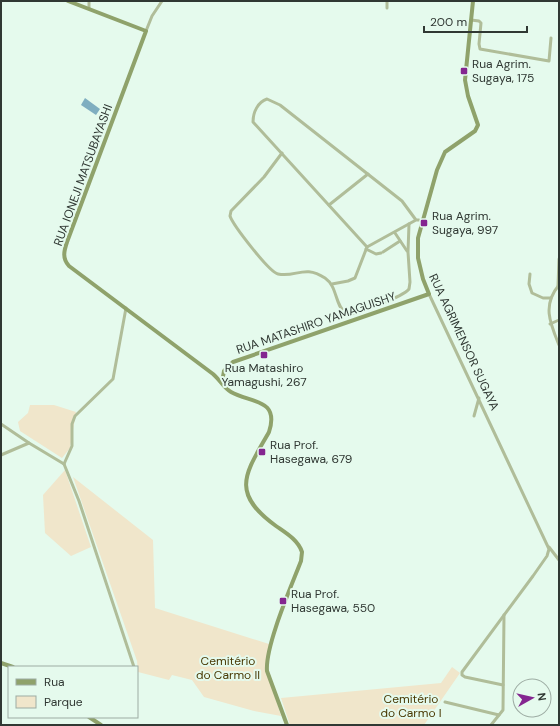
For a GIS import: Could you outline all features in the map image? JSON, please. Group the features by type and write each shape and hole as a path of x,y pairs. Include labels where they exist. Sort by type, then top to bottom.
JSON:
{"main road":[{"path":"68,1 146,31"},
{"name":"RUA AGRIMENSOR SUGAYA","path":"429,294 423,279 418,258 419,220 442,156 449,148 478,128 478,122 468,96 465,80 473,1"},
{"name":"RUA IONEJI MATSUBAYASHI","path":"146,31 64,253 65,260 69,266 126,307 222,382 232,393 261,402 271,414 271,425 269,432 246,474 245,486 251,502 257,510 291,537 302,552 302,561 270,645 267,661 267,671 287,725"},
{"name":"RUA MATASHIRO YAMAGUISHY","path":"222,382 224,371 233,362 429,294"},
{"path":"90,718 100,725"}],"street":[{"path":"89,1 89,8"},
{"name":"RUA IONEJI MATSUBAYASHI","path":"146,31 152,16 162,1"},
{"path":"387,1 387,8"},
{"path":"472,20 479,21 481,23 480,49 549,61 551,38"},
{"path":"332,284 355,278 367,248 409,224 419,220 402,201 280,105 268,98 263,100 256,108 253,122 367,248 376,254 382,253 400,241"},
{"path":"282,153 264,177 231,210 230,216 263,262 275,273 279,275 312,272 332,284 341,309 346,314 351,314 404,294 410,287 408,252 409,224"},
{"path":"329,205 368,174"},
{"path":"395,233 408,252"},
{"path":"559,259 558,286 551,298 548,310 550,324 559,345"},
{"path":"530,274 529,284 532,293 543,298 551,298"},
{"name":"RUA AGRIMENSOR SUGAYA","path":"429,294 549,547 559,560"},
{"path":"64,464 72,446 72,424 75,416 113,379 126,307"},
{"path":"550,324 559,320"},
{"path":"474,416 479,398"},
{"path":"1,424 29,444 64,464 77,495 134,666"},
{"path":"1,455 29,444"},
{"path":"503,685 465,677 462,674 547,556 549,547"},
{"path":"491,725 503,710 504,616"},
{"path":"445,702 499,715"}],"green space":[{"path":"30,405 54,405 76,412 70,448 62,458 20,431 18,422 28,413"},
{"path":"65,470 91,547 71,556 45,533 43,495"},
{"name":"Cemitério do Carmo II","path":"73,477 153,540 155,608 269,644 266,666 281,716 254,711 204,697 192,680 172,675 169,680 138,672 137,661"},
{"name":"Cemitério do Carmo I","path":"452,667 460,673 424,725 290,725 281,698 441,683"}],"water":[{"path":"85,98 100,109 96,115 81,105"}],"place":[{"name":"Rua Agrim. Sugaya, 175","path":"464,71"},
{"name":"Rua Agrim. Sugaya, 997","path":"424,223"},
{"name":"Rua Matashiro Yamagushi, 267","path":"264,355"},
{"name":"Rua Prof. Hasegawa, 679","path":"262,452"},
{"name":"Rua Prof. Hasegawa, 550","path":"283,601"}]}
